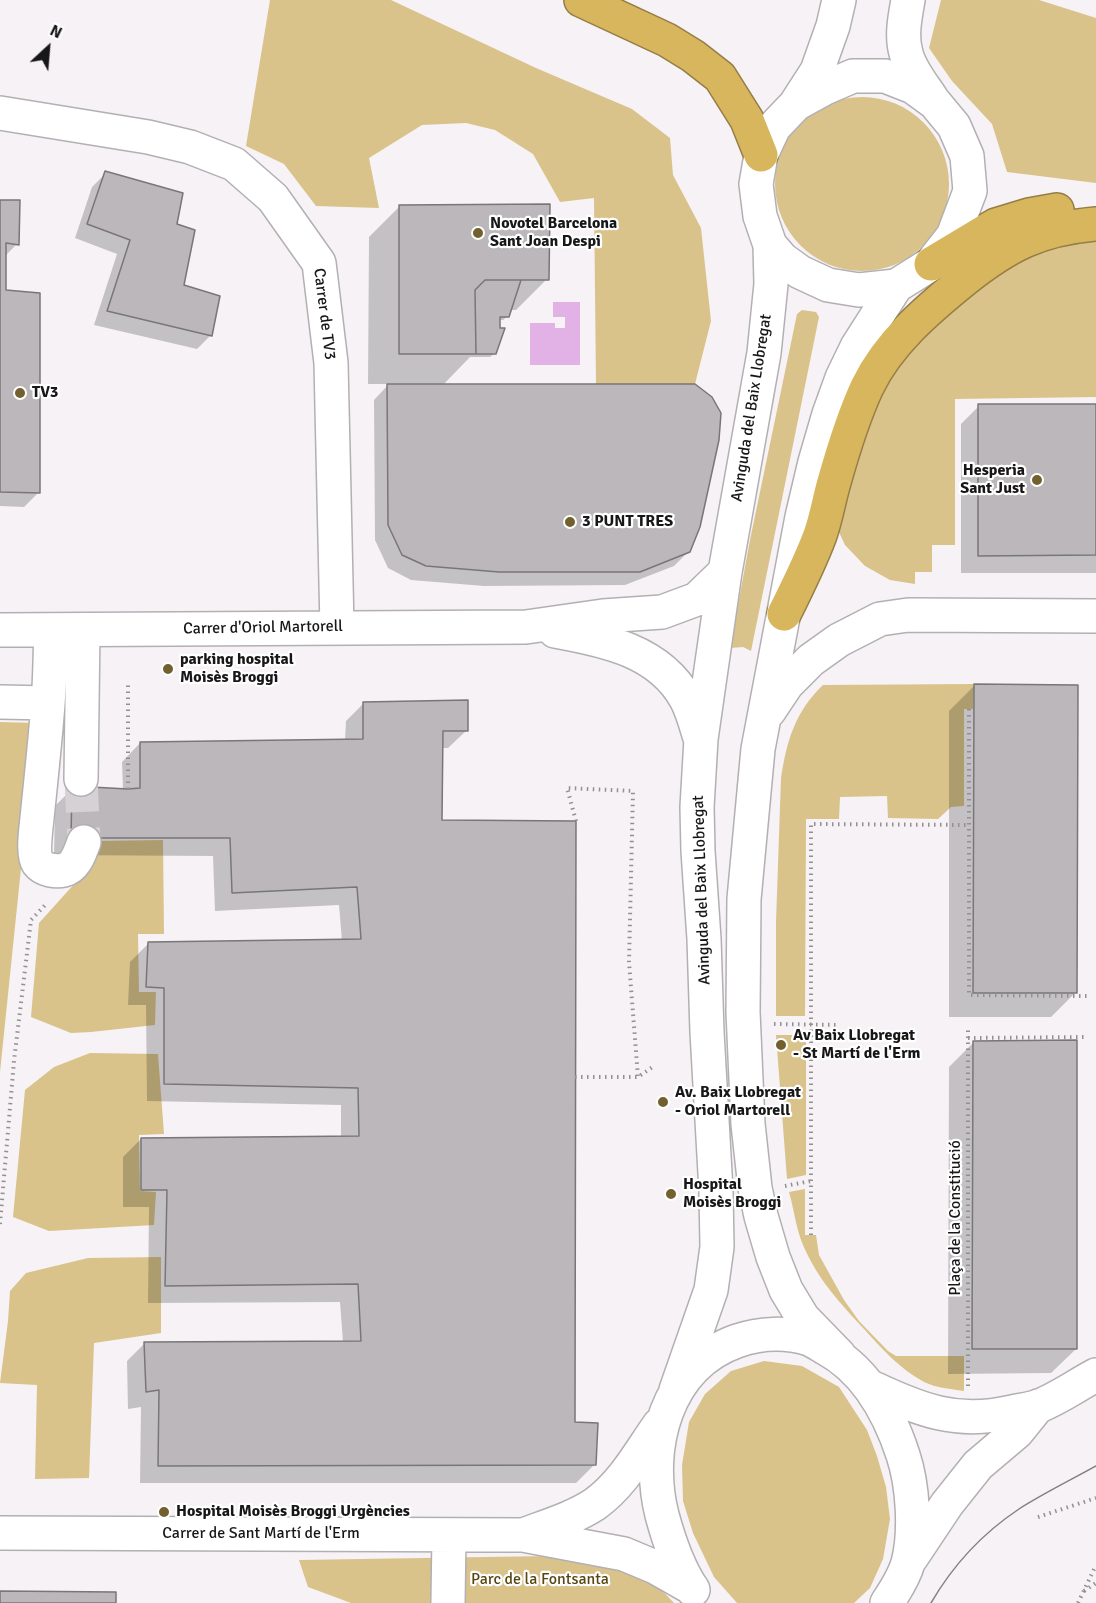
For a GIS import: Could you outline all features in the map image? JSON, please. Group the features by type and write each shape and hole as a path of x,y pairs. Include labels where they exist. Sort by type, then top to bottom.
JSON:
{"highway":[{"path":"581,0 667,40 720,77 747,120 761,154"},
{"path":"931,264 996,225 1029,215 1096,205"},
{"path":"784,614 820,534 837,470 867,386 902,335 954,288 1002,252 1026,239 1053,231 1096,224"}],"street":[{"path":"839,0 818,70 796,104 774,127 761,154 756,184 760,216 770,245 782,259 800,272 828,285 859,290 896,286"},
{"path":"907,6 903,34 906,53 915,74 954,126 967,156 970,190 953,236 931,264 896,286 857,346 842,378 815,462 802,517 758,749 744,899 743,1012 748,1124 755,1188 773,1257 786,1290 803,1318 871,1387 896,1434 907,1465 912,1496 912,1529 908,1563"},
{"path":"796,104 853,76 885,76 913,87 935,103"},
{"name":"Carrer de TV3","path":"0,113 148,137 190,147 234,164 273,198 319,263 331,363 337,627"},
{"name":"Avinguda del Baix Llobregat","path":"670,1404 711,1290 717,1247 697,807 701,739 725,572 764,353 771,284 770,245"},
{"name":"Carrer d'Oriol Martorell","path":"0,630 526,627 603,616 662,612 697,599 725,572"},
{"path":"764,717 787,684 811,660 839,640 880,619 908,615 1096,616"},
{"name":"Carrer d'Oriol Martorell","path":"526,627 593,638 626,648 655,663 674,681 687,700 701,739"},
{"path":"67,630 48,704 36,832 35,854 38,864 56,871 65,870 73,865 84,842"},
{"path":"67,630 81,779"},
{"path":"0,702 48,704"},
{"path":"698,1596 679,1565 667,1535 660,1506 657,1479 658,1446 670,1404 697,1365 721,1346 750,1336 780,1334 810,1340 839,1355"},
{"path":"871,1387 937,1414 965,1418 998,1415 1038,1406 1096,1375"},
{"name":"Carrer de Sant Martí de l'Erm","path":"523,1535 567,1518 594,1504 609,1492 625,1475 670,1404"},
{"path":"887,1603 896,1590 908,1563 946,1504 978,1465 1017,1432 1038,1406"},
{"name":"Carrer de Sant Martí de l'Erm","path":"0,1533 523,1535 624,1554 655,1567 698,1596"},
{"path":"448,1603 449,1535"}],"path":[{"path":"128,685 128,789"},
{"path":"969,710 969,995 1087,996"},
{"path":"576,821 567,788 633,791 629,962 638,1077"},
{"path":"811,1235 811,824 969,825"},
{"path":"0,1224 14,1061 31,920 52,897"},
{"path":"769,1024 839,1025"},
{"name":"Plaça de la Constitució","path":"968,1029 968,1386"},
{"path":"969,1038 1087,1037"},
{"path":"575,1077 638,1077 654,1066"},
{"path":"781,1187 811,1181"},
{"path":"1038,1516 1096,1498"},
{"path":"1078,1603 1096,1565"},
{"path":"1082,1593 1096,1582"}],"green space":[{"path":"270,0 391,0 536,68 632,109 670,138 673,175 701,228 711,321 695,384 596,384 594,198 560,202 533,154 495,130 466,123 422,125 369,158 379,208 316,206 284,164 246,146"},
{"path":"941,0 1039,0 1096,18 1096,183 1007,172 992,124 952,81 929,48"},
{"path":"862,97 895,104 910,112 923,123 934,136 942,151 949,184 942,217 934,232 923,245 910,256 895,264 862,271 829,264 814,256 801,245 790,232 782,217 775,184 782,151 790,136 801,123 814,112 829,104"},
{"path":"1096,238 1096,397 955,399 955,545 932,545 932,572 915,572 915,584 890,580 865,566 845,545 838,530 844,491 882,386 926,328 1022,254"},
{"path":"802,310 816,312 819,317 751,651 743,647 730,648 797,314"},
{"path":"974,684 973,709 964,709 964,806 951,807 938,819 888,818 887,796 840,797 839,819 806,819 805,1016 776,1016 776,922 781,778 786,751 799,716 823,685"},
{"path":"0,722 36,723 0,1072"},
{"path":"163,840 164,934 138,934 139,992 156,992 155,1025 71,1033 31,1017 39,923 95,861 96,841"},
{"path":"776,1035 806,1035 806,1175 787,1179"},
{"path":"90,1053 158,1054 164,1134 139,1135 140,1191 156,1192 154,1225 49,1231 13,1217 25,1090 54,1067"},
{"path":"805,1189 805,1235 816,1235 819,1255 844,1300 859,1321 888,1351 896,1356 964,1356 964,1391 929,1384 907,1371 878,1345 830,1290 809,1258 797,1226 789,1192"},
{"path":"161,1257 161,1333 94,1343 89,1478 35,1479 37,1385 0,1383 10,1291 26,1273 88,1258"},
{"path":"764,1361 802,1366 839,1387 867,1430 877,1456 886,1487 890,1519 883,1559 870,1588 854,1603 737,1603 714,1577 693,1533 683,1501 682,1465 689,1422 705,1394 731,1371"},
{"name":"Parc de la Fontsanta","path":"549,1556 610,1562 653,1581 674,1603 351,1603 308,1587 299,1560"}],"shaded area":[{"path":"553,302 580,302 580,365 530,365 530,323 555,323 555,328 565,328 565,317 553,317"}],"building":[{"path":"105,171 183,193 177,224 195,230 184,285 220,296 212,336 107,311 130,240 87,224"},
{"name":"TV3","path":"0,200 20,200 19,245 6,243 6,290 40,293 40,493 0,492"},
{"path":"550,204 549,280 485,280 475,290 476,354 399,354 399,205"},
{"path":"485,280 521,280 509,317 500,317 500,328 505,328 496,354 476,354 475,290"},
{"path":"387,384 695,384 712,397 721,413 719,440 700,527 690,552 640,572 499,572 426,566 402,555 388,525"},
{"name":"Hesperia Sant Just","path":"978,404 1096,404 1096,555 978,556"},
{"path":"974,684 1078,685 1077,993 973,993"},
{"path":"468,700 468,731 443,731 442,820 576,821 575,1422 598,1423 596,1465 158,1466 159,1390 146,1392 144,1342 361,1341 358,1284 165,1286 167,1190 141,1190 141,1138 359,1136 358,1088 164,1084 164,988 146,987 148,942 361,939 357,887 232,893 230,838 71,838 72,786 140,788 140,742 363,739 363,702"},
{"path":"1077,1040 1077,1349 972,1349 973,1041"},
{"path":"0,1591 116,1592 116,1603 0,1603"}],"tunnel":[{"path":"81,779 84,842"}],"tram line":[{"path":"931,1603 959,1563 993,1528 1028,1503 1096,1466"}],"place":[{"name":"Novotel Barcelona Sant Joan Despi","path":"478,233"},
{"name":"TV3","path":"20,393"},
{"name":"Hesperia Sant Just","path":"1037,480"},
{"name":"3 PUNT TRES","path":"570,522"},
{"name":"parking hospital Moisès Broggi","path":"168,669"},
{"name":"Av Baix Llobregat - St Martí de l'Erm","path":"781,1045"},
{"name":"Av. Baix Llobregat - Oriol Martorell","path":"663,1102"},
{"name":"Hospital Moisès Broggi","path":"671,1194"},
{"name":"Hospital Moisès Broggi Urgències","path":"164,1512"}]}
